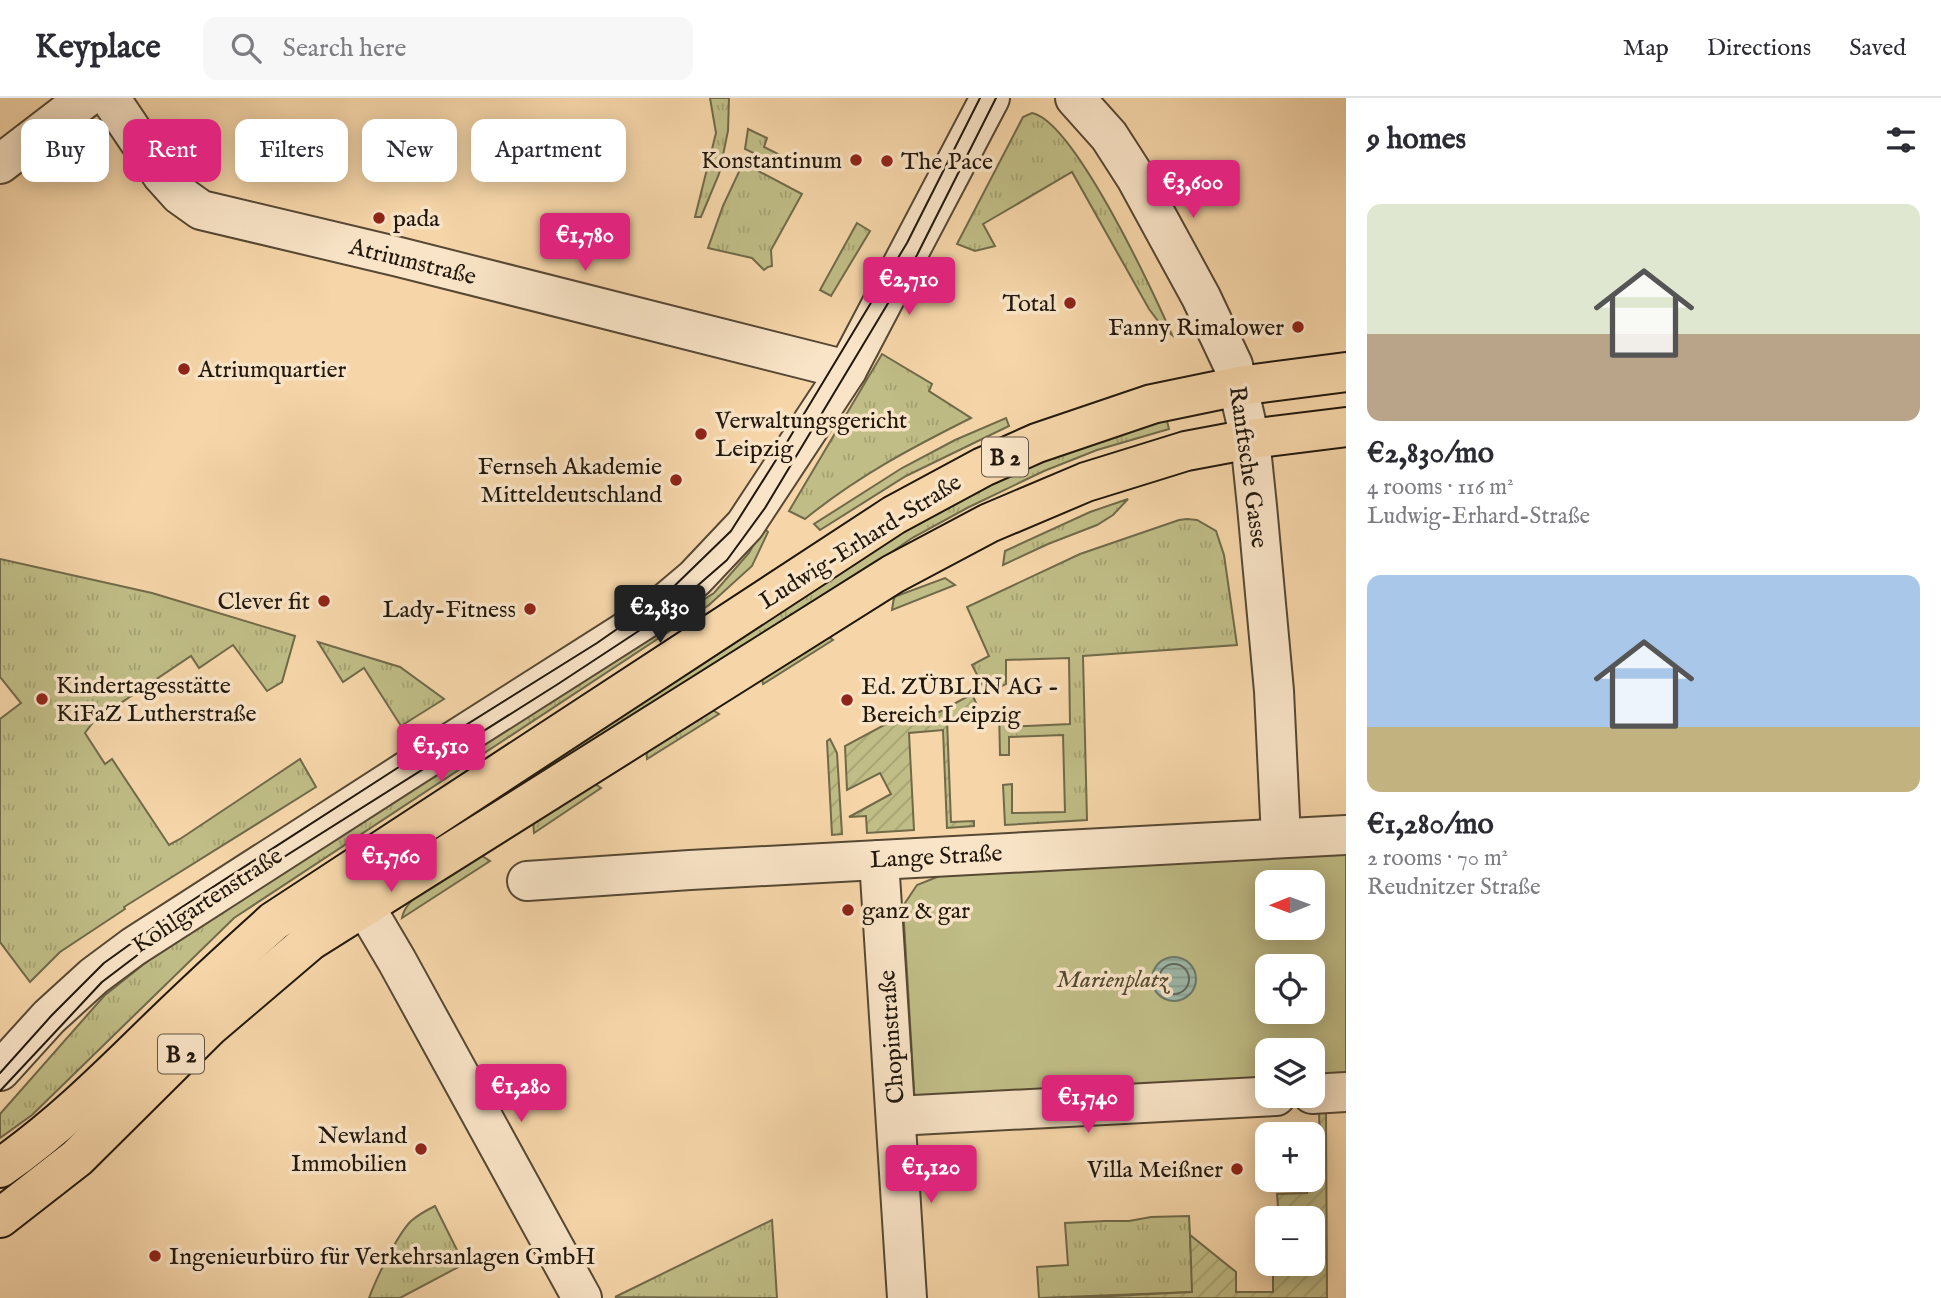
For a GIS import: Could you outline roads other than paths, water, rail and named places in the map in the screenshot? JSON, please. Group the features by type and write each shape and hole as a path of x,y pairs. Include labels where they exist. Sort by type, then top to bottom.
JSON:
{"main road":[{"name":"Ludwig-Erhard-Straße","path":"0,1168 75,1110 274,921 894,515 983,467 1037,443 1152,404 1239,386 1346,372"},
{"name":"Ludwig-Erhard-Straße","path":"0,1217 77,1158 209,1027 310,941 893,574 989,523 1086,482 1186,451 1250,439 1346,427"}],"street":[{"path":"0,164 86,98"},
{"name":"Atriumstraße","path":"110,98 162,175 180,195 201,210 847,370"},
{"name":"Kohlgartenstraße","path":"0,1071 49,1017 94,976 133,947 639,623 695,578 745,525 847,370 990,98"},
{"name":"Ranftsche Gasse","path":"1075,98 1109,136 1136,178 1220,336 1239,386 1250,439 1274,691 1281,838"},
{"name":"Lange Straße","path":"527,881 879,859 1346,835"},
{"name":"Chopinstraße","path":"879,859 907,1298"},
{"path":"345,874 397,961 582,1298"},
{"path":"1325,1093 1346,1092"},
{"path":"896,1116 1255,1097"}],"water":[{"path":"1174,957 1190,963 1196,979 1190,995 1174,1001 1158,995 1152,979 1158,963"}],"tram line":[{"path":"0,1073 104,963 182,907 597,643 663,597 731,531 907,243 980,98"},
{"path":"0,1091 102,982 181,922 666,613 727,560 765,508 917,255 996,98"}],"place":[{"name":"Konstantinum","path":"856,160"},
{"name":"The Pace","path":"887,161"},
{"name":"pada","path":"379,218"},
{"name":"Total","path":"1070,303"},
{"name":"Fanny Rimalower","path":"1298,327"},
{"name":"Atriumquartier","path":"184,369"},
{"name":"Verwaltungsgericht Leipzig","path":"701,434"},
{"name":"Fernseh Akademie Mitteldeutschland","path":"676,480"},
{"name":"Clever fit","path":"324,601"},
{"name":"Lady-Fitness","path":"530,609"},
{"name":"Kindertagesstätte KiFaZ Lutherstraße","path":"42,699"},
{"name":"Ed. ZÜBLIN AG - Bereich Leipzig","path":"847,700"},
{"name":"ganz & gar","path":"848,910"},
{"name":"Newland Immobilien","path":"421,1149"},
{"name":"Villa Meißner","path":"1237,1169"},
{"name":"Ingenieurbüro für Verkehrsanlagen GmbH","path":"155,1256"}],"park label":[{"name":"Marienplatz","path":"1112,979"}]}
